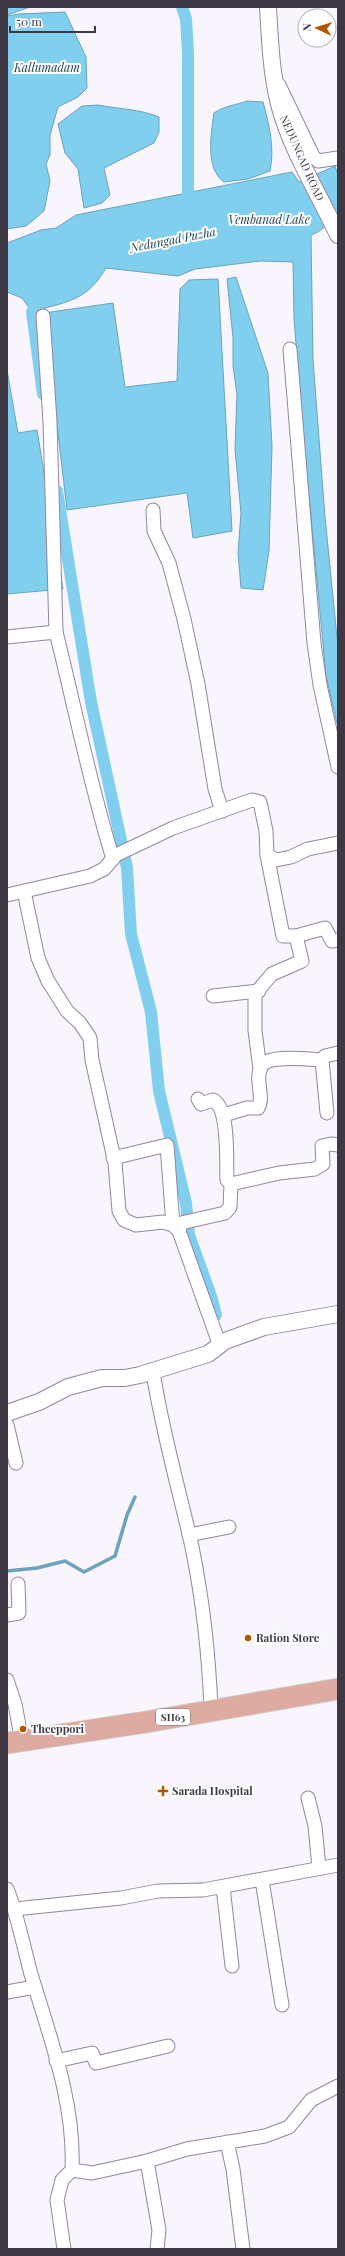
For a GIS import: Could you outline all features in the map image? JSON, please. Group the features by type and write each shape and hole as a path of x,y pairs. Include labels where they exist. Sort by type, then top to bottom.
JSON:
{"main road":[{"name":"SH63","path":"14,1743 338,1689"}],"street":[{"name":"NEDUNGAD ROAD","path":"268,7 272,70 279,105 306,172 336,229"},
{"path":"272,70 314,156 318,161 338,158"},
{"path":"42,316 50,422 56,632 84,745 96,805 114,857"},
{"path":"290,349 314,643 320,685 338,767"},
{"path":"153,510 154,531 169,563 184,618 198,684 214,789 222,811"},
{"path":"7,637 56,632"},
{"path":"7,895 90,876 104,869 114,857 173,828 252,800 260,802 266,831 266,855 283,936 296,936 325,928 332,941 338,940"},
{"path":"266,855 276,860 290,857 308,849 338,843"},
{"path":"24,891 38,958 48,981 67,1011 80,1023 90,1038 92,1060 113,1158 119,1211 124,1220 136,1224 157,1221 182,1224 225,1213 230,1207 231,1184 227,1180 224,1115 218,1102 213,1100 201,1104 198,1099"},
{"path":"224,1115 247,1108 258,1108 261,1104 258,1080 260,1069 255,1031 256,994 272,974 302,961 296,936"},
{"path":"213,996 259,991"},
{"path":"327,1112 322,1060 325,1056 338,1053"},
{"path":"260,1069 266,1062 294,1058 322,1060"},
{"path":"231,1184 279,1173 315,1169 323,1164 322,1146 331,1144 338,1146"},
{"path":"113,1158 167,1145 182,1224 220,1346"},
{"path":"7,1413 38,1402 68,1387 102,1378 125,1378 153,1372 208,1354 225,1341 264,1327 338,1314"},
{"path":"153,1372 158,1406 189,1535 206,1640 211,1710"},
{"path":"7,1425 16,1463"},
{"path":"189,1535 229,1527"},
{"path":"7,1615 19,1613 18,1584"},
{"path":"7,1680 15,1704 14,1743"},
{"path":"308,1798 315,1826 319,1868"},
{"path":"15,1909 121,1898 158,1891 203,1890 338,1865"},
{"path":"262,1880 282,2005"},
{"path":"223,1887 232,1966"},
{"path":"7,1889 15,1909 35,1987 69,2106 73,2148 72,2170 62,2180 57,2200 64,2249"},
{"path":"7,1992 35,1987"},
{"path":"56,2061 92,2053 96,2063 168,2046"},
{"path":"72,2170 92,2173 146,2161 187,2148 265,2136 288,2127 311,2100 338,2086"},
{"path":"227,2142 242,2249"},
{"path":"146,2161 159,2230 157,2249"}],"water":[{"path":"7,7 30,7 7,15"},
{"name":"Kallumadam","path":"65,12 86,57 87,88 78,97 58,107 50,135 50,155 46,164 50,181 44,211 26,226 7,229 7,16"},
{"path":"247,101 263,102 272,145 270,171 248,179 224,182 214,169 212,160 211,140 214,113 226,107"},
{"path":"98,105 137,111 159,117 159,132 154,143 104,168 110,195 102,203 84,208 78,169 65,153 58,124 82,106"},
{"name":"Vembanad Lake","path":"335,166 338,175 338,216 318,232 311,235 313,360 325,517 338,647 338,728 326,676 294,319 293,262 260,261 195,269 178,276 106,268 91,288 75,299 32,312 22,298 7,292 7,243 41,230 56,228 76,215 292,172 299,182"},
{"path":"236,277 268,373 272,446 269,551 263,590 241,588 238,553 241,513 235,449 237,394 233,366 233,338 227,279"},
{"path":"218,279 232,531 193,538 187,493 67,510 44,313 113,303 125,387 177,381 180,289 189,280"},
{"path":"7,370 18,433 37,430 63,589 7,594"}],"waterway":[{"path":"182,7 186,19 188,53 188,193"},
{"path":"32,312 43,394"},
{"path":"57,491 91,702 127,868 131,934 151,1012 159,1091 186,1203 189,1235 211,1296 216,1315"},
{"path":"7,1571 37,1568 65,1561 84,1572 115,1556 127,1515 135,1497"}],"place":[{"name":"Ration Store","path":"248,1638"},
{"name":"Theeppori","path":"23,1729"},
{"name":"Sarada Hospital","path":"163,1791"}],"water label":[{"name":"Nedungad Puzha","path":"173,240"}]}
